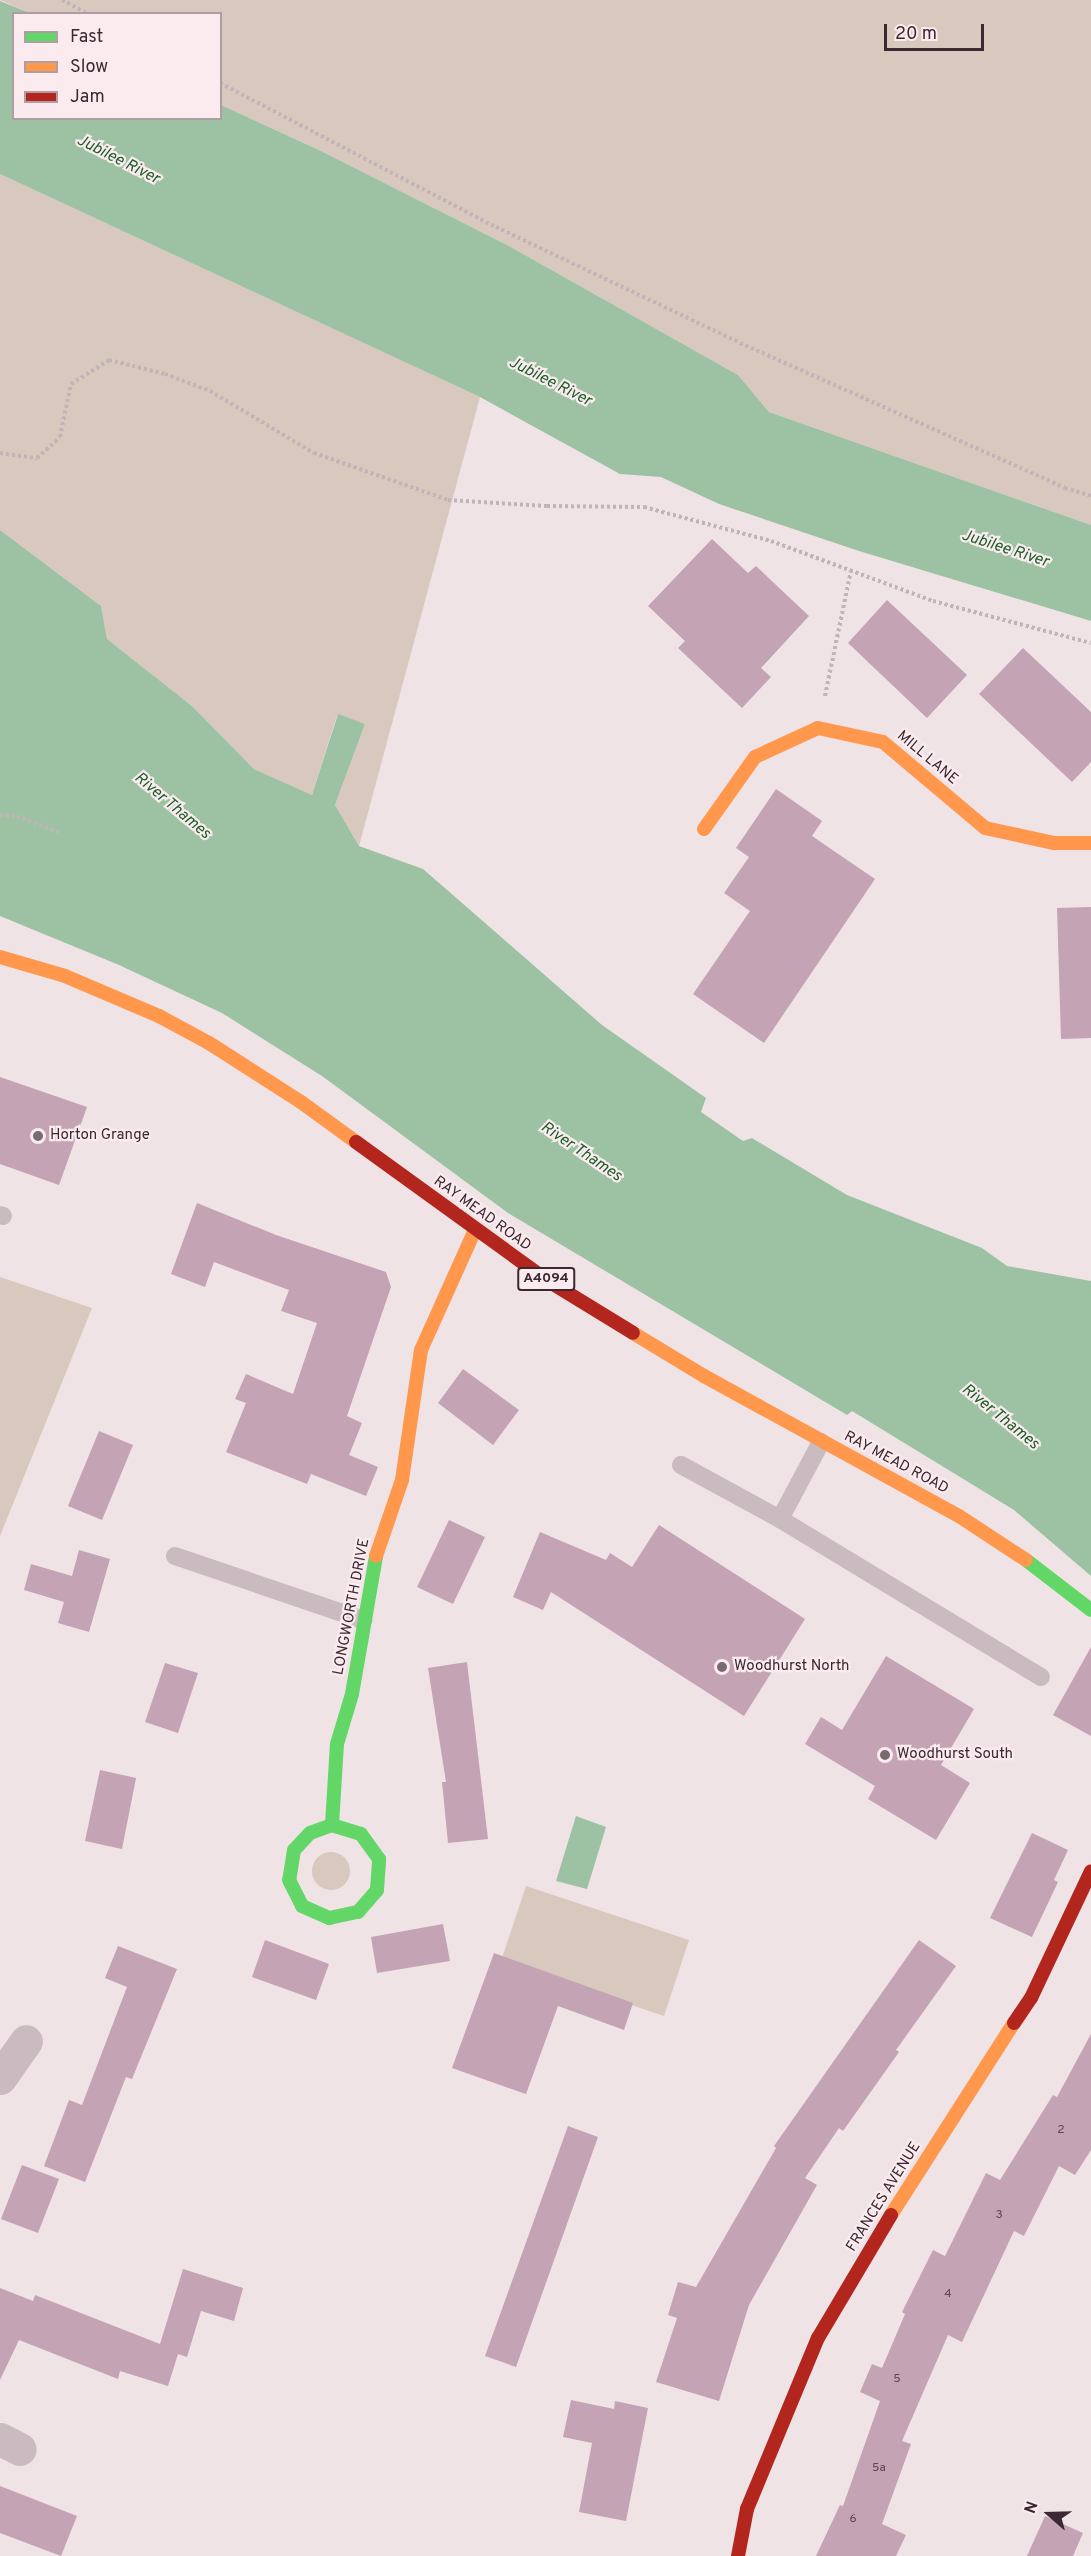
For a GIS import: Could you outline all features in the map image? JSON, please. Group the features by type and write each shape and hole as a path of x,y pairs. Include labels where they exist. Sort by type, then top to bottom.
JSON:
{"street":[{"path":"704,829 755,757 818,728"},
{"name":"MILL LANE","path":"818,728 883,742 985,828 1054,843 1091,843"},
{"name":"RAY MEAD ROAD","path":"0,957 65,976 105,992 159,1016 209,1043 301,1102 545,1279 664,1352 821,1442 959,1516 1042,1571 1091,1610"},
{"name":"LONGWORTH DRIVE","path":"332,1825 337,1744 352,1694 376,1553 402,1480 421,1350 475,1230"},
{"path":"332,1825 361,1834 379,1859 377,1890 358,1912 329,1918 302,1906 289,1880 294,1850 310,1833 332,1825"},
{"name":"FRANCES AVENUE","path":"738,2556 747,2509 818,2338 902,2196 1031,1998 1091,1871"},
{"path":"0,2078 26,2041"}],"lane":[{"path":"780,1519 821,1442"},
{"path":"681,1465 780,1519 1041,1677"},
{"path":"175,1556 363,1620"}],"path":[{"path":"62,0 83,12"},
{"path":"222,84 496,227 740,344 1065,488 1091,496"},
{"path":"0,453 37,458 60,437 71,384 109,360 165,374 210,391 314,453 448,500 547,507 644,507 771,541 933,601 1091,643"},
{"path":"818,728 851,571"},
{"path":"0,815 17,816 61,833"}],"shaded area":[{"path":"0,0 1091,0 1091,525 769,412 738,375 509,246 319,150 222,105 222,12 28,12"},
{"path":"0,174 480,397 359,846 335,805 365,724 337,715 312,795 254,769 192,706 107,639 101,606 0,530"},
{"path":"0,1277 92,1308 0,1536"},
{"path":"331,1852 345,1857 350,1871 345,1885 331,1890 317,1885 312,1871 317,1857"},
{"path":"526,1886 689,1940 664,2016 501,1961"}],"water":[{"name":"Jubilee River","path":"0,1 28,12 12,12 12,120 222,120 222,105 319,150 509,246 738,375 769,412 1091,525 1091,621 859,551 719,504 661,477 620,474 480,397 0,174"},
{"name":"River Thames","path":"0,530 101,606 107,639 192,706 254,769 312,795 338,714 365,724 335,805 359,846 423,869 602,1025 706,1098 701,1112 743,1141 752,1138 847,1195 982,1248 1007,1266 1091,1281 1091,1576 1014,1510 852,1411 847,1415 508,1213 322,1076 222,1013 119,965 0,916"},
{"path":"576,1816 606,1827 587,1889 556,1881"}],"building":[{"path":"712,539 748,573 756,566 809,616 761,668 771,677 742,708 678,648 685,641 648,606"},
{"path":"887,600 967,675 927,718 848,643"},
{"path":"1023,648 1091,712 1091,762 1072,782 979,694"},
{"path":"776,789 822,821 812,836 875,879 764,1043 693,994 750,911 724,893 749,857 736,848"},
{"path":"1091,907 1091,1038 1061,1039 1057,908"},
{"name":"Horton Grange","path":"0,1077 87,1107 59,1185 0,1164"},
{"path":"197,1203 276,1235 386,1272 391,1287 347,1416 362,1423 349,1455 378,1467 366,1496 311,1474 307,1484 226,1452 246,1403 235,1399 246,1374 293,1394 317,1323 281,1311 289,1290 214,1262 205,1287 171,1274"},
{"path":"463,1369 519,1410 493,1445 438,1403"},
{"path":"99,1431 133,1445 102,1520 68,1506"},
{"path":"449,1520 485,1537 453,1604 417,1587"},
{"name":"Woodhurst North","path":"659,1525 805,1619 744,1716 551,1592 543,1610 513,1597 540,1532 606,1560 610,1553 632,1567"},
{"path":"79,1550 110,1559 89,1632 58,1623 64,1602 24,1590 31,1564 72,1576"},
{"path":"1091,1647 1091,1736 1053,1715"},
{"name":"Woodhurst South","path":"886,1656 974,1709 941,1765 970,1783 936,1840 868,1799 875,1786 805,1744 821,1717 842,1730"},
{"path":"467,1662 488,1839 448,1843 442,1782 446,1782 428,1668"},
{"path":"165,1663 198,1673 178,1733 145,1722"},
{"path":"100,1770 136,1778 122,1849 85,1841"},
{"path":"1032,1833 1068,1850 1054,1880 1058,1882 1032,1937 990,1918"},
{"path":"443,1924 450,1961 377,1973 371,1937"},
{"path":"265,1940 329,1964 316,2000 252,1977"},
{"path":"919,1940 956,1966 896,2050 899,2052 843,2131 839,2128 805,2178 817,2185 749,2305 719,2401 656,2382 677,2318 668,2315 678,2282 696,2287 776,2148 774,2146"},
{"path":"118,1946 177,1969 132,2079 126,2077 85,2182 44,2166 69,2100 82,2105 127,1987 105,1978"},
{"path":"494,1953 633,2003 624,2030 558,2006 526,2094 452,2068"},
{"path":"1091,2034 1091,2150 1075,2175 1059,2166 1024,2236 1014,2231 962,2342 948,2335 902,2441 911,2444 882,2524 906,2535 896,2556 816,2556 840,2505 843,2506 880,2401 860,2392 872,2364 882,2368 905,2314 902,2312 933,2250 945,2256 986,2173 1000,2180 1053,2095 1057,2097"},
{"path":"568,2126 598,2137 516,2367 485,2356"},
{"path":"22,2165 59,2179 38,2233 1,2219"},
{"path":"183,2269 243,2288 234,2321 201,2311 187,2357 178,2354 168,2386 120,2371 118,2379 19,2340 0,2380 0,2288 33,2301 35,2295 160,2344"},
{"path":"571,2400 614,2409 615,2401 648,2408 626,2521 579,2512 592,2443 563,2437"},
{"path":"0,2486 77,2516 61,2556 0,2533"},
{"path":"1045,2516 1083,2533 1073,2556 1027,2556"}],"traffic: fast":[{"path":"332,1825 310,1833 294,1850 289,1880 302,1906 329,1918 358,1912 377,1890 379,1859 361,1834 332,1825 337,1744 352,1694 376,1556"},
{"path":"1026,1560 1091,1610"}],"traffic: slow":[{"path":"704,829 755,757 818,728 883,742 985,828 1054,843 1091,843"},
{"path":"0,957 65,976 159,1016 209,1043 301,1102 356,1142"},
{"path":"376,1556 402,1480 421,1350 475,1230"},
{"path":"633,1333 704,1376 959,1516 1026,1560"},
{"path":"891,2215 1014,2023"}],"traffic: jam":[{"path":"356,1142 545,1279 633,1333"},
{"path":"1014,2023 1031,1998 1091,1871"},
{"path":"738,2556 747,2509 818,2338 891,2215"}],"place":[{"name":"Horton Grange","path":"38,1136"},
{"name":"Woodhurst North","path":"722,1667"},
{"name":"Woodhurst South","path":"885,1755"}]}
